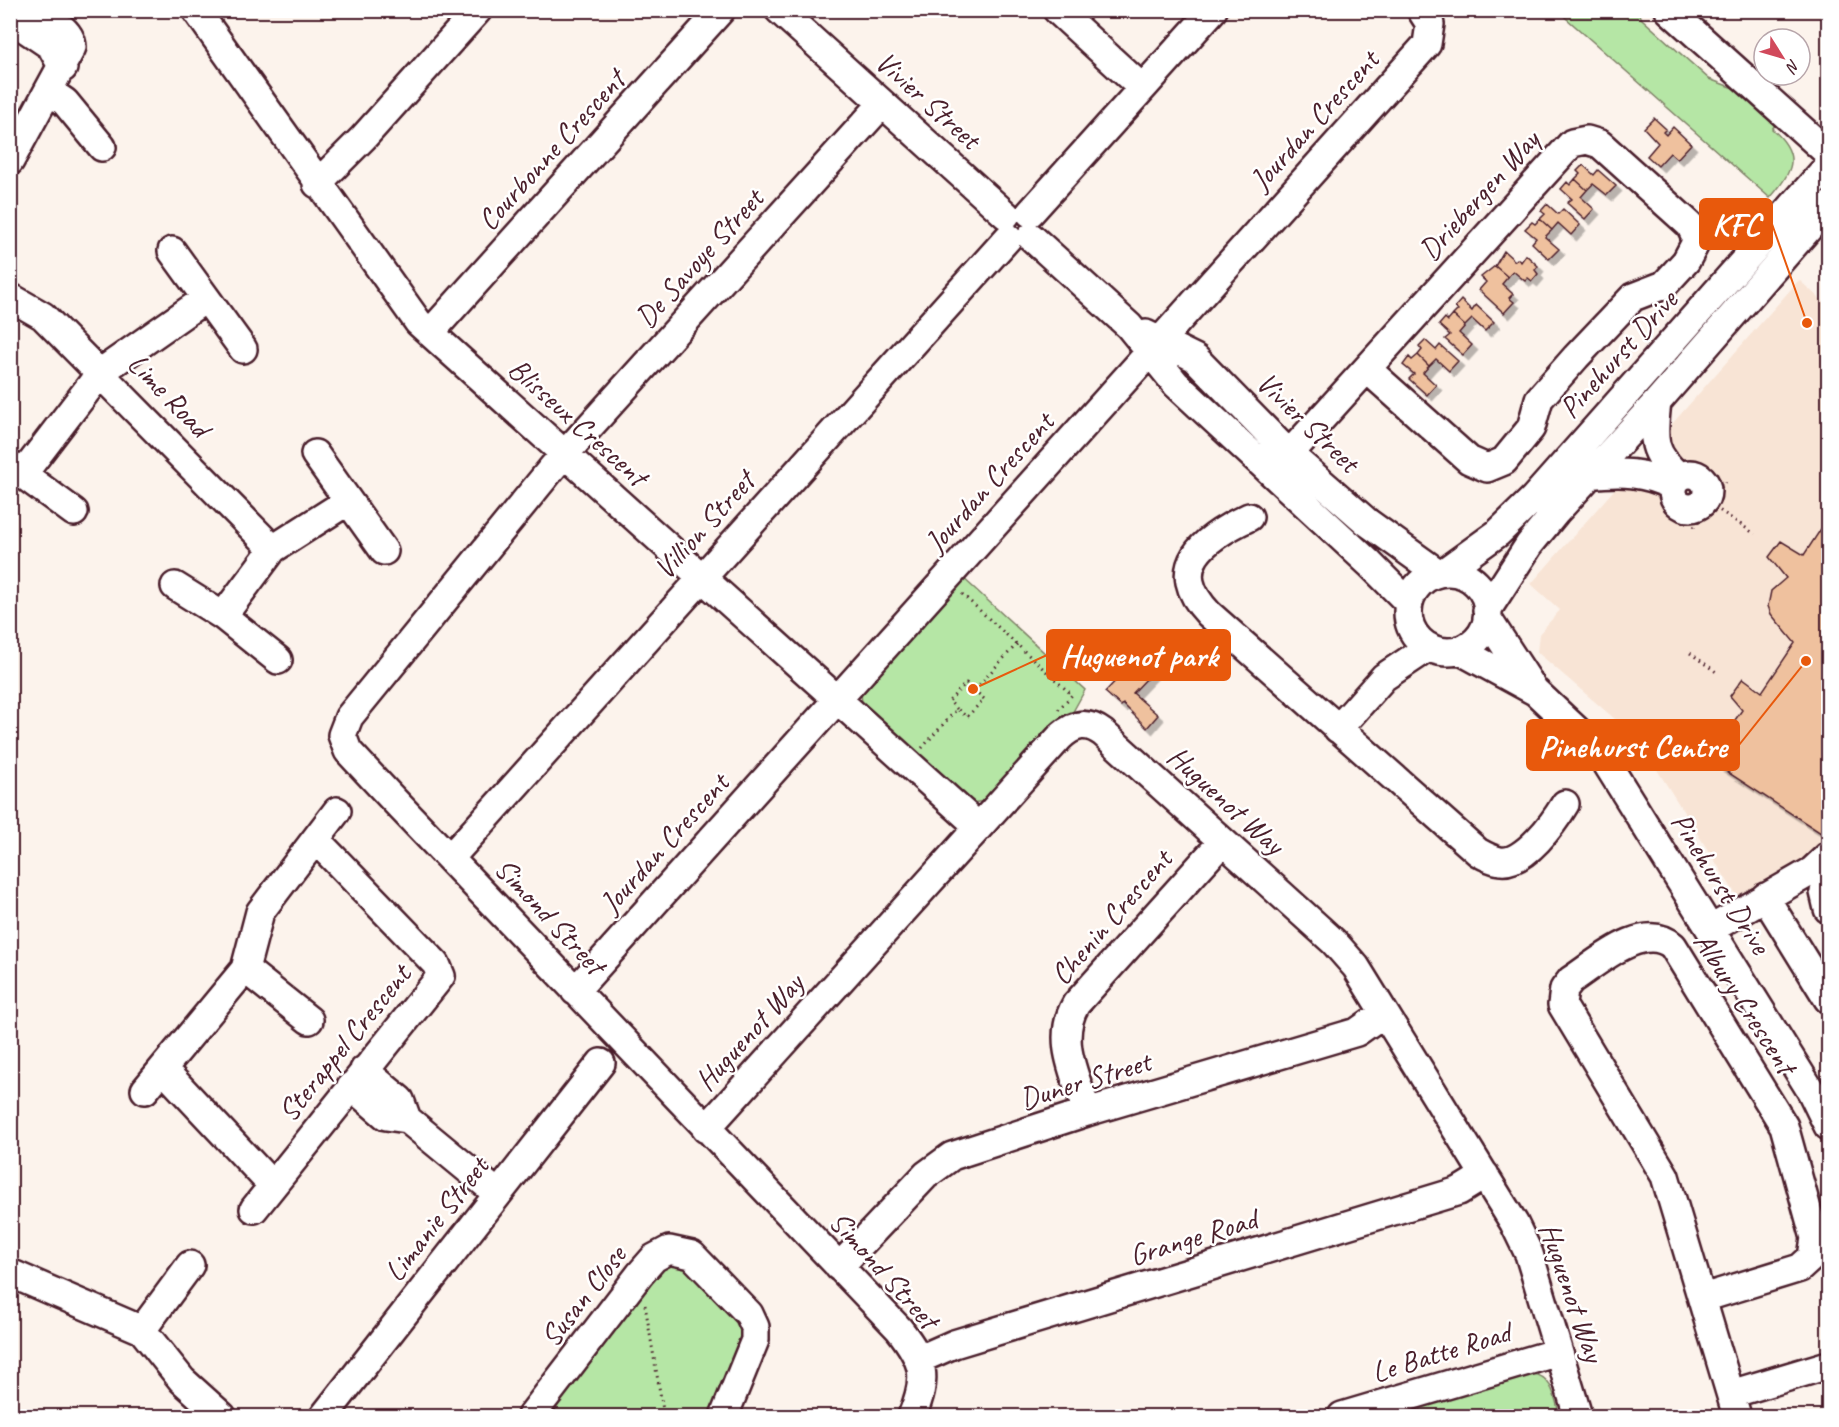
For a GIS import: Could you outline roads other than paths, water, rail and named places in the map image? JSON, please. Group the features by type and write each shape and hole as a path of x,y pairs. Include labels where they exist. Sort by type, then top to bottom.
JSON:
{"street":[{"path":"10,161 63,68 47,30 27,10"},
{"path":"317,184 363,138 478,10"},
{"name":"Courbonne Crescent","path":"430,333 721,10"},
{"name":"Vivier Street","path":"779,10 1129,326 1155,347 1195,358 1281,464 1410,615"},
{"path":"1057,10 1142,88"},
{"path":"1019,226 1213,10"},
{"name":"Jourdan Crescent","path":"575,991 1427,44 1430,24 1421,10"},
{"path":"1669,10 1828,153"},
{"name":"Blisseux Crescent","path":"206,15 317,184 402,303 430,333 979,827"},
{"path":"10,19 47,30"},
{"path":"49,91 65,102 102,147"},
{"name":"De Savoye Street","path":"566,456 882,104"},
{"name":"Driebergen Way","path":"1281,464 1572,142 1593,141 1609,151 1690,225 1695,235 1695,244 1686,261 1664,285 1633,297 1539,399 1527,434 1504,461 1494,467 1479,466 1469,460 1367,369"},
{"name":"Pinehurst Drive","path":"1441,573 1497,533 1533,499 1828,166"},
{"name":"Pinehurst Drive","path":"1828,206 1529,545 1487,614 1536,692 1599,752 1811,1091 1828,1126"},
{"name":"Villion Street","path":"450,858 1019,226"},
{"path":"172,251 243,349"},
{"name":"Lime Road","path":"10,297 36,310 101,372 273,549"},
{"path":"74,512 16,469 101,372 205,299"},
{"path":"1589,475 1618,472 1644,474 1697,496 1667,467 1656,449 1654,430 1657,402"},
{"path":"315,454 384,550"},
{"name":"Simond Street","path":"566,456 533,490 349,717 343,728 343,741 348,751 899,1329 920,1359 922,1382 912,1416"},
{"name":"Vivier Street","path":"1281,464 1441,573"},
{"path":"223,616 273,549 348,501"},
{"path":"1249,517 1220,530 1190,565 1188,575 1190,586 1209,614 1472,848 1494,860 1506,861 1528,848 1548,832 1565,804"},
{"path":"1384,677 1410,615 1419,584 1441,573 1457,573 1479,586 1487,614 1477,638 1459,650 1443,651 1429,647 1417,637 1410,615"},
{"path":"175,586 223,616 278,660"},
{"path":"1338,729 1384,677 1429,647"},
{"name":"Pinehurst Drive","path":"1459,650 1536,692"},
{"name":"Huguenot Way","path":"706,1129 1067,730 1080,725 1095,728 1347,955 1514,1223 1529,1254 1578,1416"},
{"path":"145,1090 245,969 260,912 337,811"},
{"name":"Sterappel Crescent","path":"254,1209 357,1078 440,979 441,974 436,963 316,840"},
{"name":"Chenin Crescent","path":"1087,1112 1066,1045 1065,1027 1069,1016 1076,1004 1222,842"},
{"path":"1711,929 1812,871 1828,856"},
{"path":"1828,886 1824,892 1828,909"},
{"path":"1765,897 1828,999"},
{"name":"Albury Crescent","path":"1703,1298 1800,1268 1812,1257 1815,1238 1781,1120 1673,946 1659,938 1641,937 1571,980 1564,989 1562,1005 1665,1176 1734,1405 1828,1365"},
{"path":"245,969 309,1020"},
{"name":"Duner Street","path":"839,1267 943,1161 967,1150 1087,1112 1357,1032 1384,1013"},
{"name":"Limanie Street","path":"324,1416 601,1062"},
{"path":"163,1069 272,1185"},
{"path":"357,1078 400,1100 407,1119 498,1194"},
{"name":"Grange Road","path":"920,1359 966,1341 1459,1191 1485,1175"},
{"name":"Susan Close","path":"531,1416 640,1274 661,1253 669,1250 684,1251 692,1255 753,1319 755,1340 724,1416"},
{"path":"142,1330 190,1265"},
{"path":"10,1273 142,1330 182,1380 222,1416"},
{"name":"Le Batte Road","path":"1342,1416 1558,1352"}],"place":[{"name":"KFC","path":"1807,323"},
{"name":"Pinehurst Centre","path":"1806,661"},
{"name":"Huguenot park","path":"973,689"}]}
